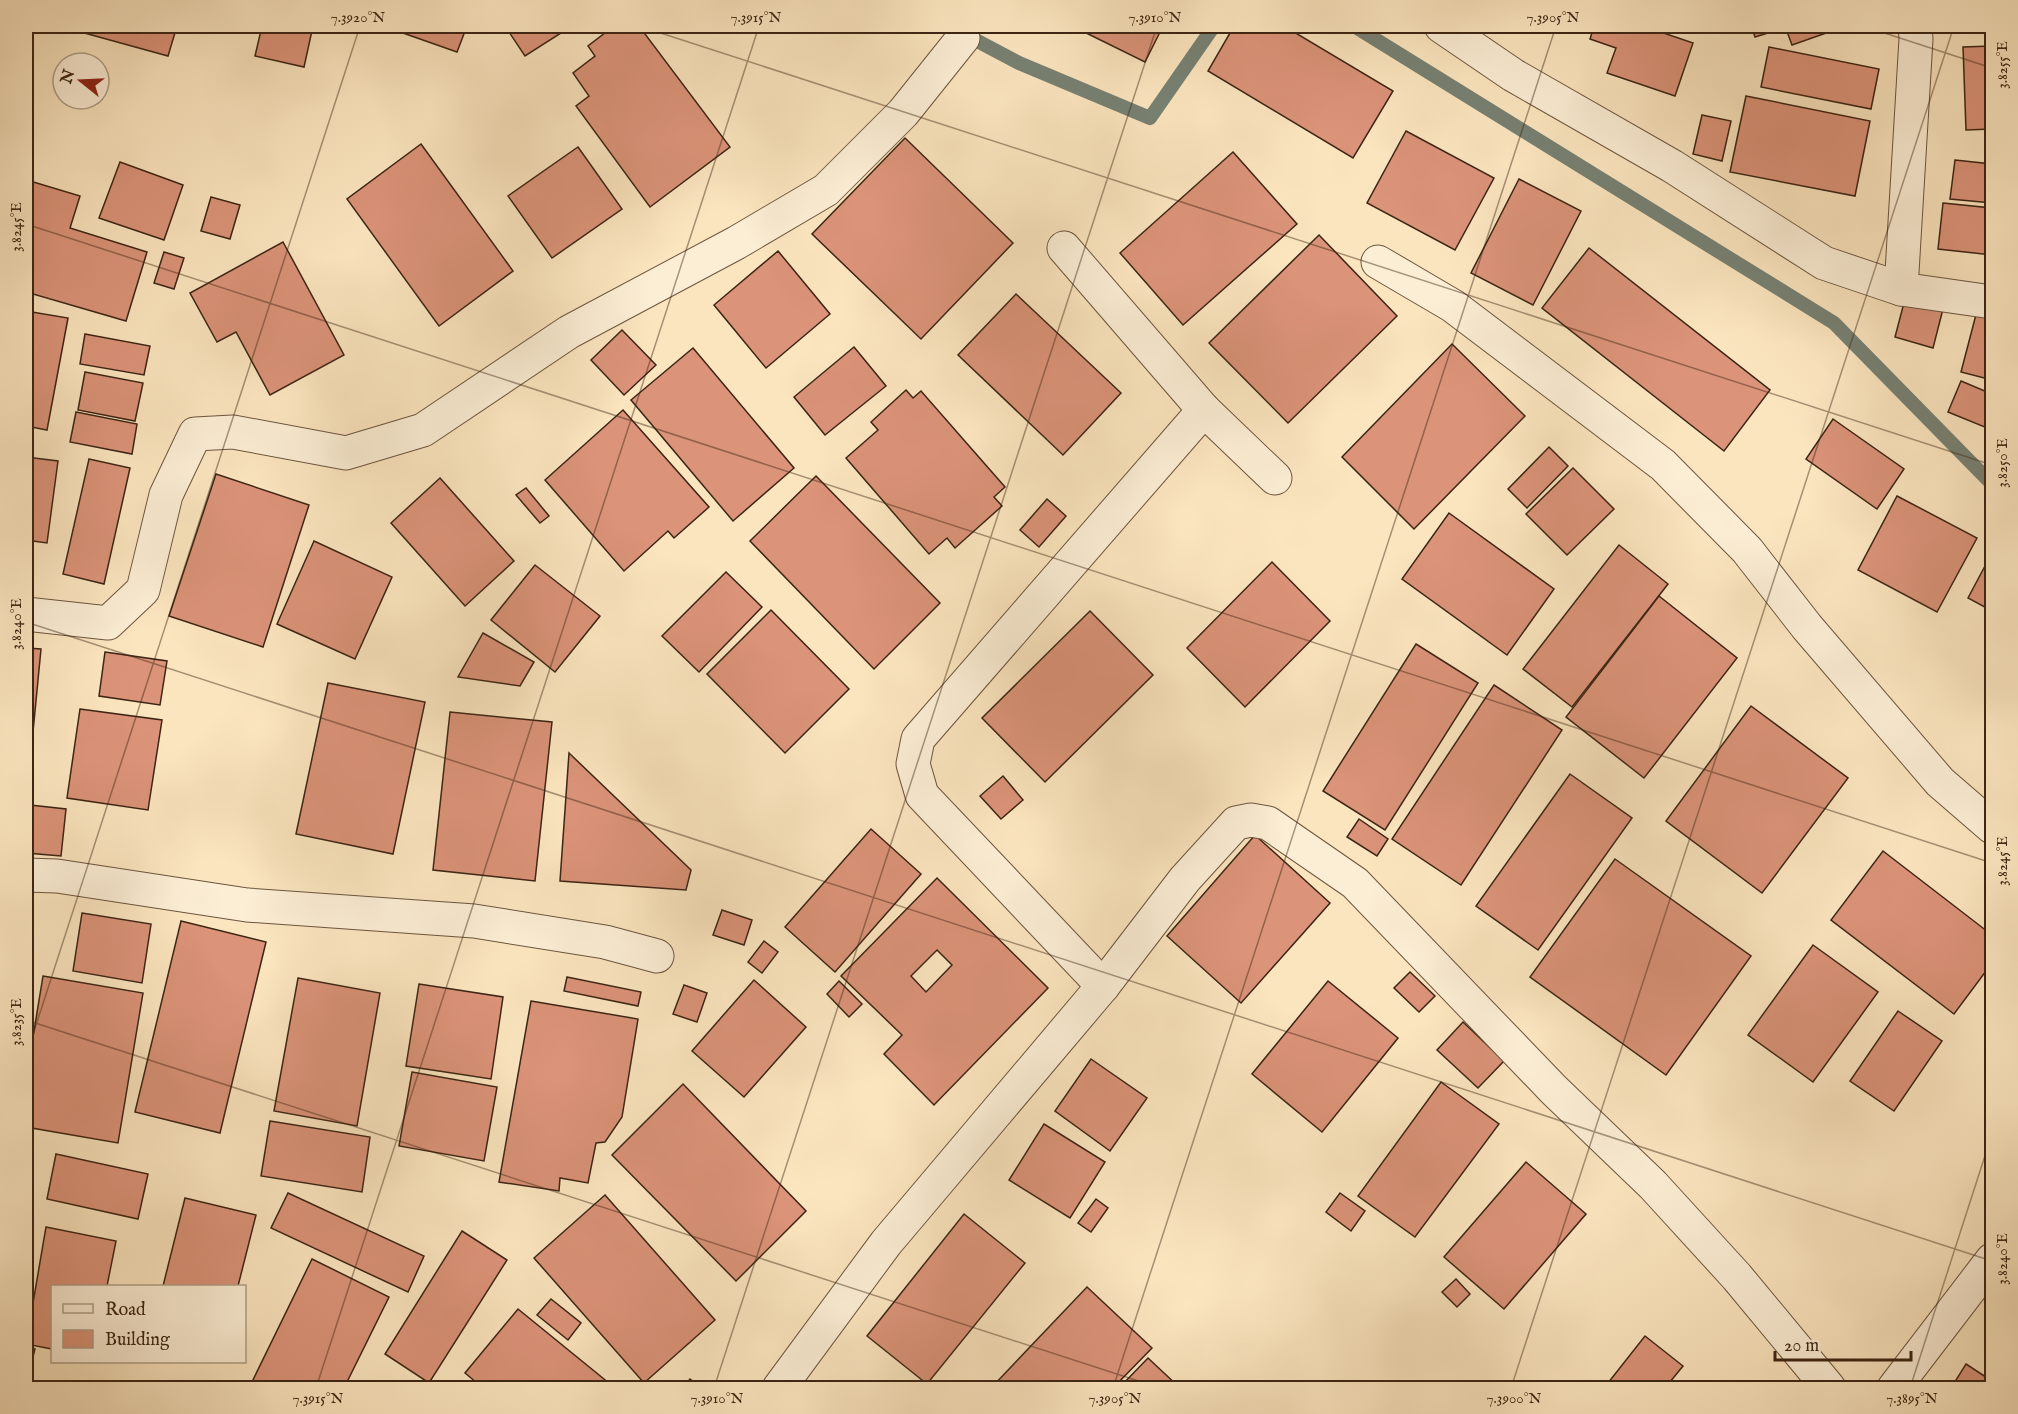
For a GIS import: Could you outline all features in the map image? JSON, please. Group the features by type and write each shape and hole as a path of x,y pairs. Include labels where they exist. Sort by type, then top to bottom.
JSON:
{"street":[{"path":"1441,26 1513,75 1672,166 1824,263 1901,289 1992,302"},
{"path":"1901,289 1915,26"},
{"path":"26,614 108,622 143,590 166,495 195,434 233,432 346,453 423,430 569,332 736,243 826,190 903,113 963,39"},
{"path":"1064,248 1204,410 1275,478"},
{"path":"1378,262 1454,306 1663,465 1747,550 1807,627 1940,782 1992,827"},
{"path":"1103,986 922,795 913,764 918,739 1204,410"},
{"path":"791,1385 886,1243 1103,986 1185,879 1236,824 1251,820 1268,823 1355,883 1554,1090 1653,1185 1737,1277 1829,1389"},
{"path":"26,875 57,876 247,905 474,921 605,942 657,956"},
{"path":"1894,1389 1992,1260"}],"building":[{"path":"59,26 177,26 168,56"},
{"path":"262,26 313,26 304,67 255,56"},
{"path":"383,26 467,26 457,52"},
{"path":"505,26 572,26 525,56"},
{"path":"614,26 639,26 730,147 650,207 576,106 589,96 573,73 595,56 588,46"},
{"path":"1072,26 1163,26 1145,62"},
{"path":"1234,26 1284,26 1393,91 1353,158 1208,71"},
{"path":"1594,26 1643,26 1693,43 1675,96 1607,73 1616,48 1590,39"},
{"path":"1751,26 1783,26 1784,28 1755,37"},
{"path":"1785,26 1846,26 1792,45"},
{"path":"1992,46 1992,129 1966,130 1963,47"},
{"path":"1769,47 1879,69 1871,109 1761,87"},
{"path":"1746,96 1870,121 1855,196 1730,172"},
{"path":"1702,115 1731,121 1722,161 1693,154"},
{"path":"1406,131 1494,178 1455,250 1367,203"},
{"path":"905,138 1013,243 921,339 812,234"},
{"path":"421,144 513,271 439,326 347,199"},
{"path":"578,147 622,209 552,258 508,196"},
{"path":"1233,152 1297,224 1183,325 1120,253"},
{"path":"1955,160 1992,164 1992,203 1950,199"},
{"path":"120,162 183,185 164,240 99,218"},
{"path":"1519,179 1581,211 1533,305 1471,273"},
{"path":"30,181 80,196 70,228 147,252 126,321 26,292 26,196"},
{"path":"211,197 240,205 230,239 201,231"},
{"path":"1943,203 1992,208 1992,255 1938,249"},
{"path":"1319,235 1397,316 1288,423 1209,343"},
{"path":"283,242 344,355 270,395 236,332 217,342 190,293"},
{"path":"1589,248 1770,390 1724,451 1542,308"},
{"path":"778,251 830,314 766,368 714,305"},
{"path":"164,252 184,258 174,289 154,283"},
{"path":"1016,294 1121,393 1063,455 958,355"},
{"path":"1905,299 1943,309 1933,348 1895,337"},
{"path":"1978,307 1992,311 1992,380 1961,372"},
{"path":"26,311 68,318 47,430 26,426"},
{"path":"622,330 656,365 624,395 591,360"},
{"path":"85,334 150,346 144,375 80,364"},
{"path":"1452,344 1525,416 1414,529 1342,457"},
{"path":"854,347 886,386 825,435 794,397"},
{"path":"693,348 794,468 733,521 631,400"},
{"path":"85,372 143,383 135,421 78,410"},
{"path":"1961,381 1992,394 1992,430 1948,412"},
{"path":"906,390 913,398 921,391 1005,487 994,497 1002,506 955,548 947,538 929,554 846,458 878,430 871,422"},
{"path":"623,410 709,507 674,538 668,531 624,571 545,480"},
{"path":"76,412 137,424 132,454 70,442"},
{"path":"1833,419 1904,469 1877,509 1806,459"},
{"path":"1549,447 1568,466 1527,508 1508,489"},
{"path":"26,457 58,461 47,543 26,540"},
{"path":"89,459 130,468 104,584 63,574"},
{"path":"1573,468 1614,509 1567,555 1526,514"},
{"path":"216,474 309,505 263,647 169,616"},
{"path":"816,476 940,603 874,669 750,541"},
{"path":"440,478 514,561 465,606 391,523"},
{"path":"526,488 549,516 540,523 516,495"},
{"path":"1897,496 1977,538 1937,612 1858,570"},
{"path":"1047,499 1066,516 1039,547 1020,530"},
{"path":"1449,513 1554,589 1507,655 1402,579"},
{"path":"314,541 392,577 355,659 277,624"},
{"path":"1619,545 1668,584 1572,707 1523,669"},
{"path":"1272,562 1330,621 1245,707 1187,648"},
{"path":"535,565 600,616 555,672 491,620"},
{"path":"1985,566 1992,570 1992,611 1968,598"},
{"path":"726,572 762,607 699,672 662,636"},
{"path":"1659,596 1737,658 1644,778 1566,717"},
{"path":"771,610 849,689 785,753 707,674"},
{"path":"1090,611 1153,675 1045,782 982,718"},
{"path":"483,633 534,662 520,686 458,677"},
{"path":"1416,644 1478,683 1385,830 1323,791"},
{"path":"26,648 41,649 27,794 26,794"},
{"path":"105,652 167,661 160,705 99,696"},
{"path":"328,683 425,702 393,854 296,834"},
{"path":"1494,685 1562,730 1461,885 1392,839"},
{"path":"1751,706 1848,778 1762,893 1666,821"},
{"path":"80,709 162,720 148,810 67,798"},
{"path":"450,712 552,722 535,881 433,870"},
{"path":"569,753 691,870 686,890 560,881"},
{"path":"1570,774 1632,818 1538,950 1476,906"},
{"path":"1003,776 1023,800 1001,819 980,796"},
{"path":"30,805 66,809 61,856 26,853"},
{"path":"1359,819 1388,839 1377,856 1347,837"},
{"path":"871,829 921,874 835,972 785,927"},
{"path":"1255,835 1330,903 1241,1003 1167,936"},
{"path":"1883,851 1992,935 1992,963 1954,1014 1831,920"},
{"path":"1615,859 1751,956 1666,1075 1530,977"},
{"path":"937,878 1048,988 934,1105 884,1054 902,1035 841,976","holes":["937,950 952,965 926,992 911,976"]},
{"path":"722,910 752,920 744,945 713,935"},
{"path":"82,913 151,924 142,983 73,971"},
{"path":"181,921 266,942 220,1133 135,1112"},
{"path":"764,941 778,952 762,973 748,962"},
{"path":"1813,945 1878,992 1813,1082 1748,1035"},
{"path":"1410,972 1435,996 1419,1012 1394,988"},
{"path":"43,976 143,993 118,1143 26,1127 26,1080"},
{"path":"567,977 641,992 638,1006 564,991"},
{"path":"298,978 380,993 357,1126 274,1111"},
{"path":"754,980 806,1027 744,1097 692,1051"},
{"path":"839,981 862,1004 849,1017 827,994"},
{"path":"1328,981 1398,1038 1322,1132 1252,1074"},
{"path":"419,984 503,997 491,1079 406,1066"},
{"path":"684,985 707,993 697,1022 673,1014"},
{"path":"531,1001 638,1019 622,1117 605,1142 596,1143 588,1183 560,1178 559,1191 499,1182"},
{"path":"1898,1011 1942,1041 1894,1111 1850,1081"},
{"path":"1463,1022 1504,1061 1478,1088 1437,1050"},
{"path":"1091,1059 1147,1098 1110,1151 1055,1111"},
{"path":"412,1072 497,1087 484,1161 399,1146"},
{"path":"1441,1082 1499,1124 1415,1237 1358,1196"},
{"path":"683,1084 806,1211 736,1281 612,1155"},
{"path":"270,1121 370,1137 362,1192 261,1176"},
{"path":"1044,1124 1105,1162 1070,1218 1009,1180"},
{"path":"56,1154 148,1174 138,1219 47,1199"},
{"path":"1526,1162 1586,1214 1504,1309 1444,1257"},
{"path":"288,1193 424,1256 408,1292 271,1228"},
{"path":"1340,1193 1365,1211 1351,1231 1326,1212"},
{"path":"605,1195 715,1320 644,1383 534,1258"},
{"path":"185,1198 256,1215 238,1285 163,1285"},
{"path":"1096,1199 1108,1208 1091,1232 1078,1223"},
{"path":"964,1214 1025,1263 927,1384 867,1336"},
{"path":"46,1227 116,1241 107,1285 51,1285 51,1349 26,1344"},
{"path":"462,1231 507,1260 429,1383 385,1354"},
{"path":"312,1259 389,1297 344,1388 249,1388"},
{"path":"1456,1279 1470,1294 1457,1307 1442,1292"},
{"path":"1087,1287 1152,1348 1113,1388 991,1388"},
{"path":"551,1299 581,1323 568,1340 537,1315"},
{"path":"518,1309 615,1388 483,1388 465,1373"},
{"path":"1645,1336 1683,1366 1665,1388 1604,1388"},
{"path":"26,1346 35,1349 29,1372 26,1371"},
{"path":"1148,1358 1180,1388 1119,1388"},
{"path":"1966,1364 1992,1381 1992,1388 1951,1388"},
{"path":"690,1379 702,1388 682,1388"}],"waterway":[{"path":"949,26 1019,63 1150,118 1214,26"},
{"path":"1354,26 1834,323 1992,484"}]}
